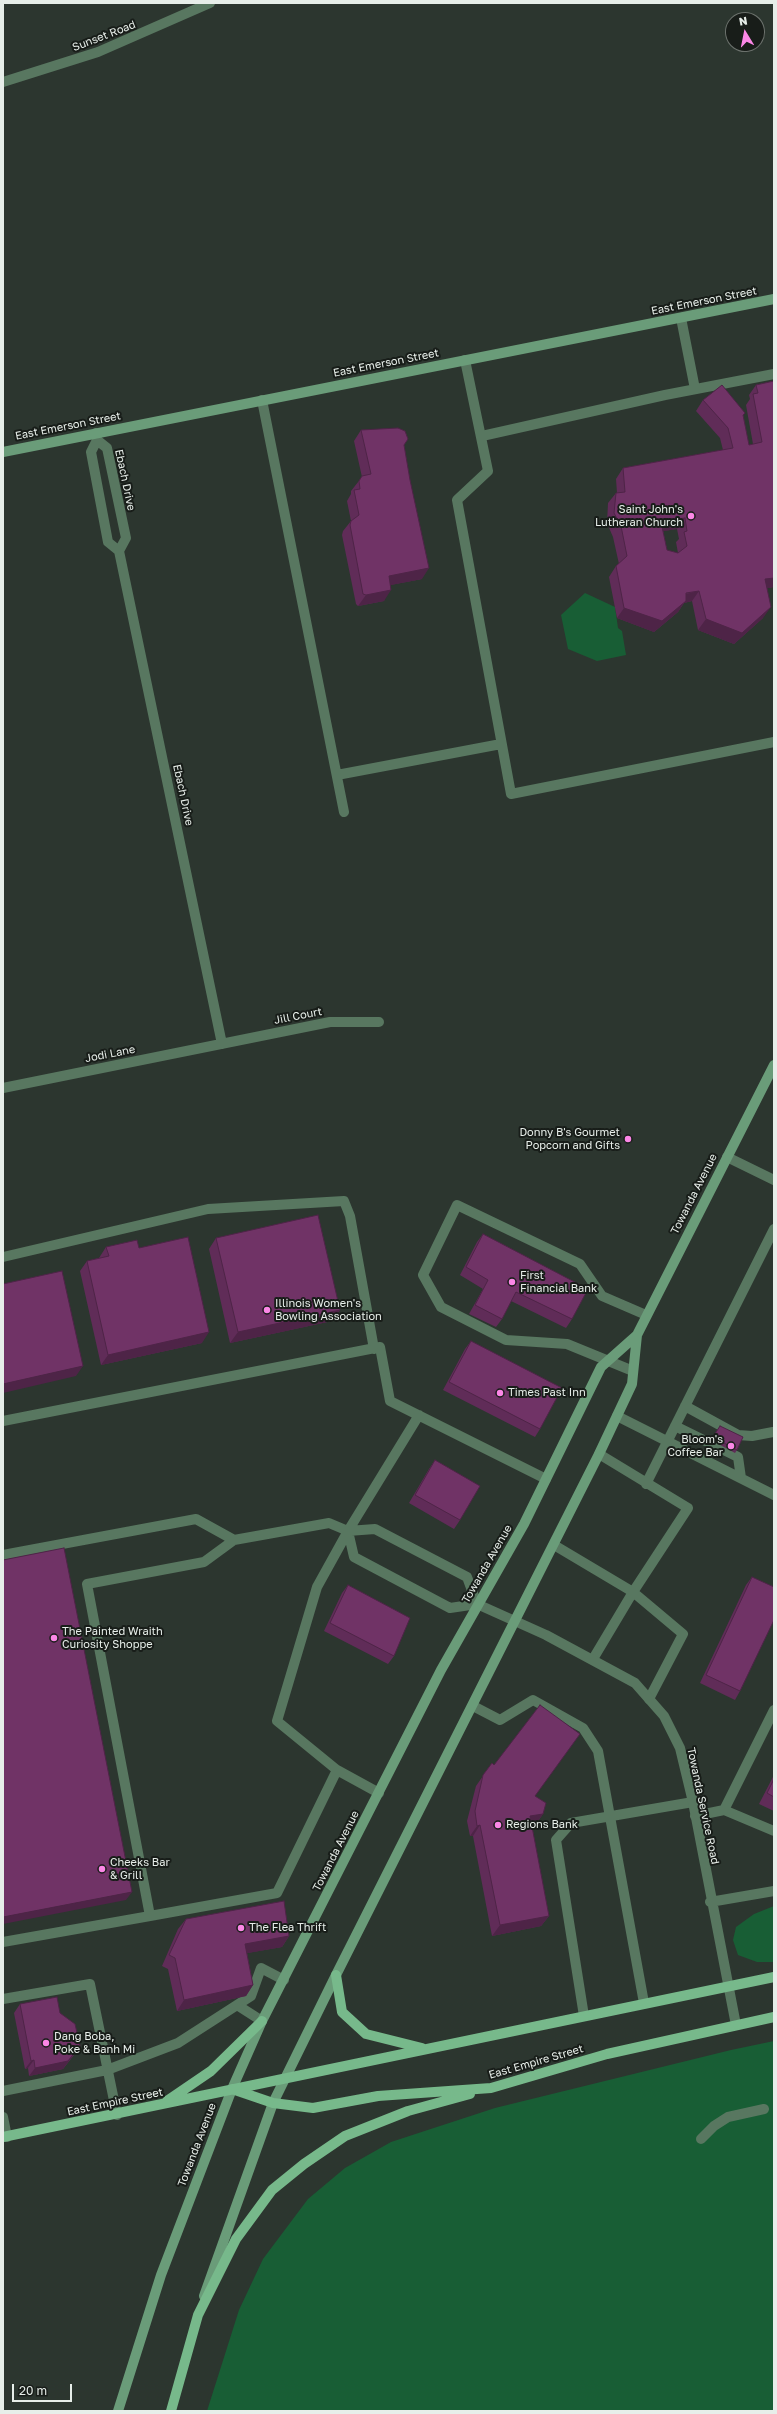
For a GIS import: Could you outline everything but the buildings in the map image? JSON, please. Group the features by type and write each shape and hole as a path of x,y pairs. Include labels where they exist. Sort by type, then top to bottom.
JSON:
{"main road":[{"name":"East Emerson Street","path":"3,452 96,437 262,400 774,299"},
{"name":"Towanda Avenue","path":"171,2411 198,2315 217,2255 273,2103 336,1974 599,1454 632,1384 637,1335 774,1065"},
{"name":"Towanda Avenue","path":"118,2411 161,2275 232,2090 262,2021 441,1670 477,1604 524,1524 600,1367 637,1335"},
{"path":"336,1974 342,2012 366,2034 426,2049"},
{"name":"East Empire Street","path":"5,2137 774,1977"},
{"name":"East Empire Street","path":"232,2090 273,2103 313,2108 378,2096 491,2088 607,2054 774,2017"},
{"path":"162,2104 211,2071 262,2021"},
{"path":"198,2315 236,2239 253,2214 272,2190 304,2164 345,2136 401,2114 491,2088"}],"street":[{"name":"Sunset Road","path":"3,82 98,52 210,3"},
{"path":"681,318 695,389"},
{"path":"465,360 482,436 488,471 457,500 511,794 774,742"},
{"path":"482,436 695,389 774,374"},
{"path":"262,400 344,812"},
{"name":"Ebach Drive","path":"119,551 126,538 107,448 96,437 91,452 108,542 119,551 222,1044"},
{"path":"336,775 501,744"},
{"name":"Jill Court","path":"222,1044 330,1022 379,1022"},
{"name":"Jodi Lane","path":"3,1088 222,1044"},
{"path":"726,1157 774,1180"},
{"path":"3,1257 208,1209 344,1201 350,1216 374,1349"},
{"path":"633,1371 567,1344 506,1340 441,1307 423,1274 457,1205 580,1264 602,1296 646,1315"},
{"path":"646,1484 774,1229"},
{"path":"3,1421 380,1347 390,1401 546,1479"},
{"path":"685,1406 738,1435 752,1436 773,1432"},
{"path":"379,1793 337,1770 277,1721 317,1587 348,1531 419,1415"},
{"path":"617,1416 774,1495"},
{"path":"675,1426 738,1457 741,1478"},
{"path":"593,1659 633,1592 688,1508 646,1484 599,1454"},
{"path":"3,1555 196,1519 234,1540"},
{"path":"150,1916 87,1584 204,1562 234,1540 329,1523 348,1531 375,1529 467,1577 477,1604 450,1608 354,1557 348,1531"},
{"path":"554,1545 633,1592 683,1634 649,1699"},
{"name":"Towanda Service Road","path":"477,1604 593,1659 634,1683 664,1716 680,1748 693,1802 710,1902 736,2025"},
{"path":"472,1706 500,1720 532,1700 583,1728 598,1751 644,2003"},
{"path":"724,1810 774,1710"},
{"path":"3,1942 277,1893 337,1770"},
{"path":"584,2016 556,1840 571,1823 693,1802"},
{"path":"695,1816 724,1810 774,1831"},
{"path":"710,1902 774,1891"},
{"path":"3,2091 107,2070 178,2043 251,1996 261,1968 284,1980"},
{"path":"3,1999 90,1984 117,2114"},
{"path":"237,2005 262,2021"},
{"path":"701,2138 714,2126 728,2117 764,2109"},
{"path":"3,2117 5,2137"}],"green space":[{"path":"585,593 615,607 618,628 622,631 626,655 597,661 568,649 561,615"},
{"path":"774,1906 774,1962 757,1962 738,1955 733,1940 736,1927 754,1914"},
{"path":"774,2041 774,2411 207,2411 239,2310 263,2259 308,2199 345,2168 391,2142 495,2108 731,2050"}],"place":[{"name":"Saint John's Lutheran Church","path":"691,516"},
{"name":"Donny B's Gourmet Popcorn and Gifts","path":"628,1139"},
{"name":"First Financial Bank","path":"512,1282"},
{"name":"Illinois Women's Bowling Association","path":"267,1310"},
{"name":"Times Past Inn","path":"500,1393"},
{"name":"Bloom's Coffee Bar","path":"731,1446"},
{"name":"The Painted Wraith Curiosity Shoppe","path":"54,1638"},
{"name":"Regions Bank","path":"498,1825"},
{"name":"Cheeks Bar & Grill","path":"102,1869"},
{"name":"The Flea Thrift","path":"241,1928"},
{"name":"Dang Boba, Poke & Banh Mi","path":"46,2043"}]}
